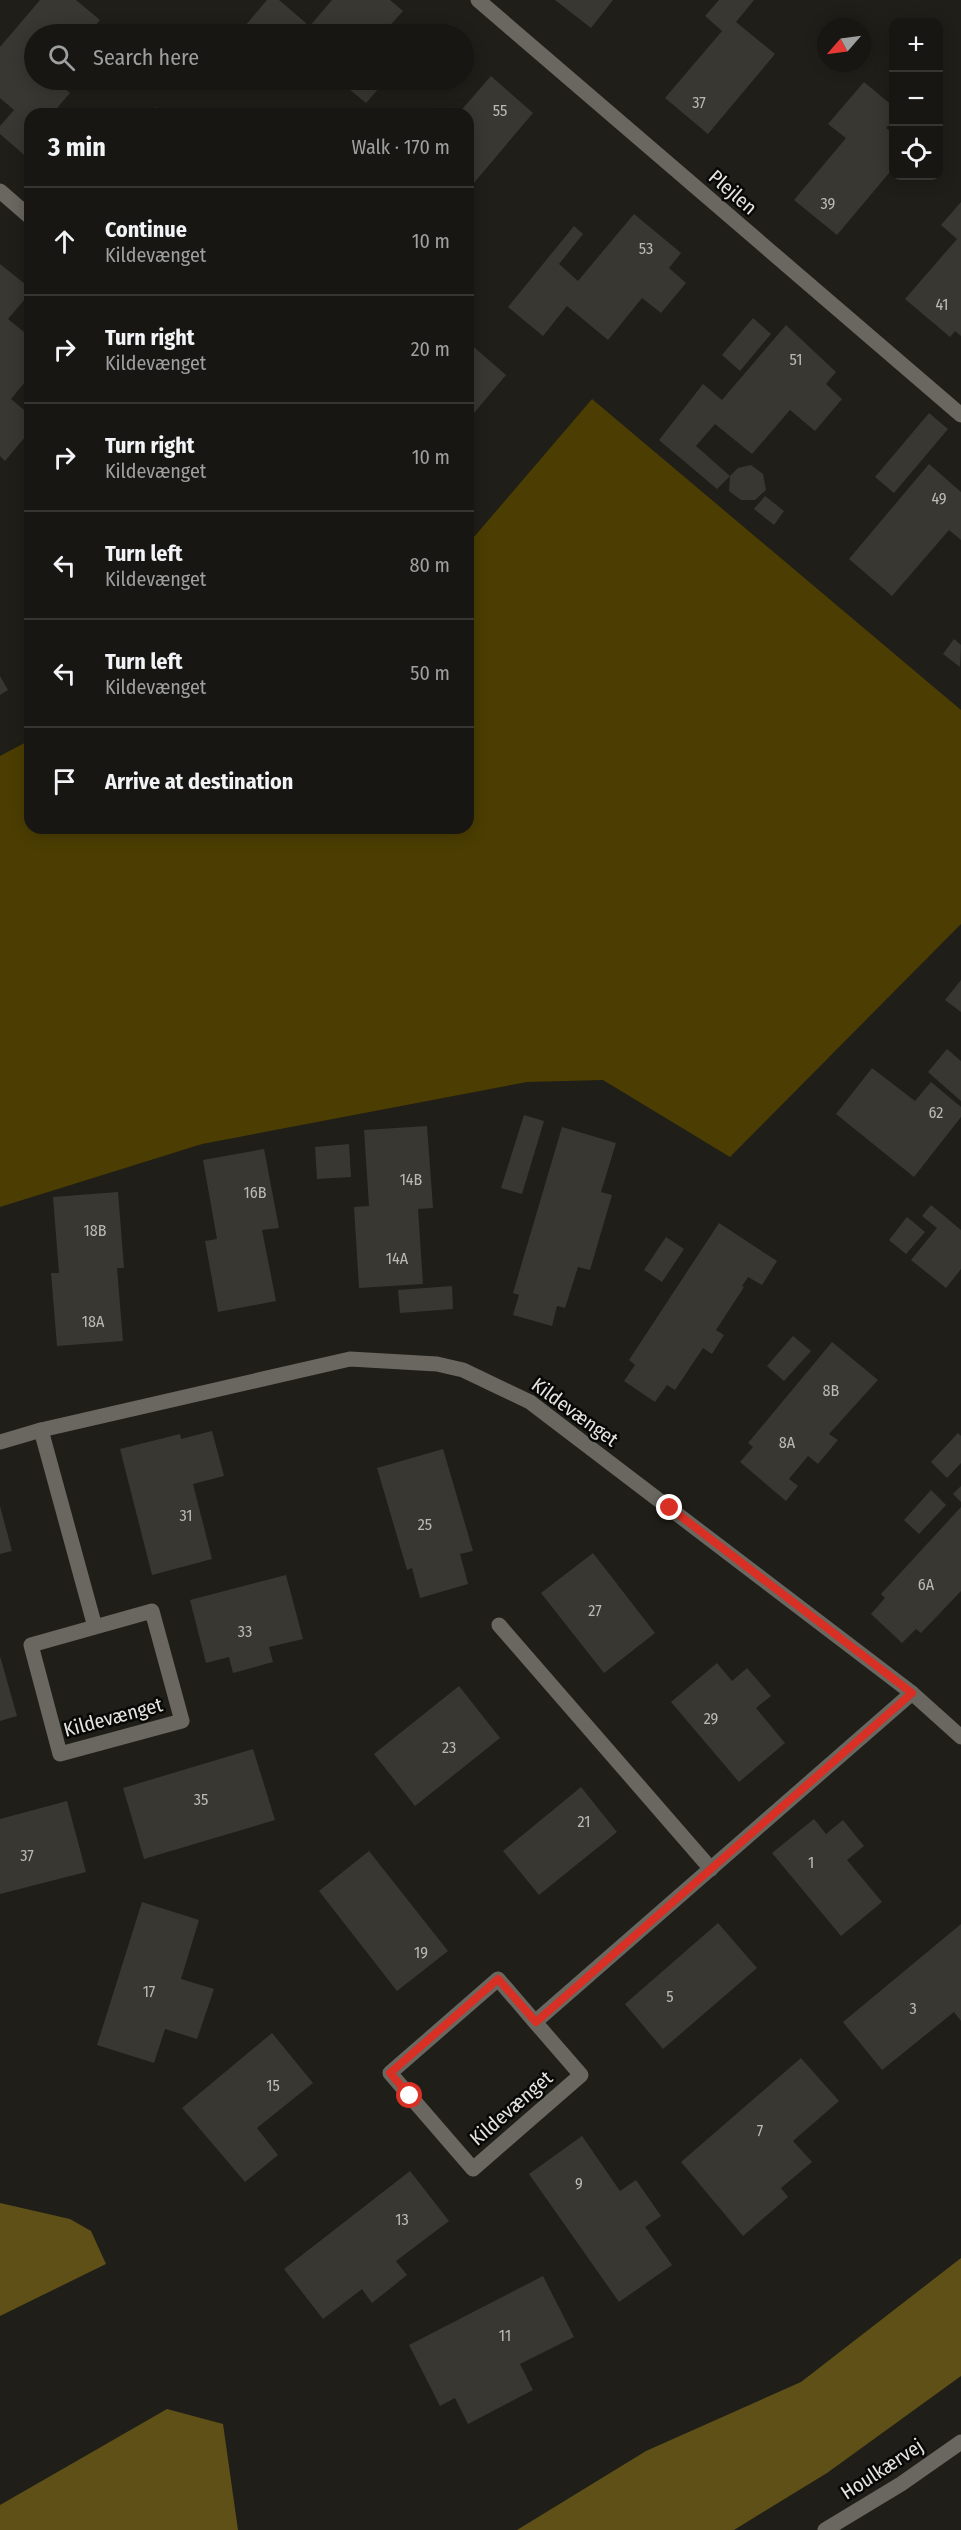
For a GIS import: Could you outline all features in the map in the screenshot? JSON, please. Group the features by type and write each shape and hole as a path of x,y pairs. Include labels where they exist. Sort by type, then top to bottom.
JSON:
{"street":[{"name":"Plejlen","path":"478,0 961,415"},
{"path":"0,191 24,212"},
{"name":"Kildevænget","path":"0,1442 41,1430 350,1359 437,1364 463,1370 530,1402 912,1693 961,1737"},
{"path":"41,1430 95,1627"},
{"name":"Kildevænget","path":"152,1611 182,1721 60,1754 31,1645 95,1627 152,1611"},
{"path":"499,1625 711,1869"},
{"path":"536,2022 912,1693"},
{"name":"Kildevænget","path":"498,1979 536,2022 581,2075 473,2169 390,2073 498,1979"},
{"name":"Houlkærvej","path":"825,2530 901,2484 961,2442"}],"shaded area":[{"path":"592,399 961,710 961,924 730,1157 603,1080 527,1082 202,1144 0,1207 0,756 24,743 24,834 474,834 474,537"},
{"path":"0,2203 70,2219 91,2231 106,2264 0,2316"},
{"path":"961,2258 961,2376 827,2473 734,2530 517,2530 646,2451 801,2382"},
{"path":"167,2409 223,2424 238,2530 0,2530 0,2505"}],"building":[{"path":"40,0 76,0 100,20 97,24 24,24 24,90 66,90 70,93 57,108 24,108 24,155 0,134 0,126 14,110 0,98 0,47"},
{"path":"267,0 279,0 306,23 305,24 247,24"},
{"path":"332,0 390,0 403,11 391,24 312,24"},
{"path":"555,0 613,0 591,28"},
{"path":"719,0 754,0 736,22 775,54 708,134 665,98 722,31 705,16"},
{"path":"491,76 533,113 474,183 474,108 463,108"},
{"path":"864,82 889,103 889,125 886,128 889,130 889,173 837,235 794,200 846,138 828,124"},
{"path":"350,90 377,90 366,103"},
{"path":"961,202 961,336 955,331 950,337 905,299 957,239 941,225"},
{"path":"634,214 681,253 669,268 686,283 661,313 642,298 608,340 567,306 543,336 508,307 574,226 583,234 559,264 578,281"},
{"path":"0,264 24,283 24,300 8,319 24,332 24,383 11,399 24,410 24,438 5,461 0,456"},
{"path":"753,318 771,334 740,371 722,355"},
{"path":"786,325 836,372 826,384 842,399 815,431 790,410 752,454 715,424 696,446 730,476 717,489 659,440 703,384 722,400"},
{"path":"474,347 506,375 474,413"},
{"path":"929,413 948,429 894,493 875,477"},
{"path":"929,464 961,492 961,540 949,530 892,596 849,559"},
{"path":"751,465 763,474 766,490 755,500 741,500 729,491 730,476 738,468"},
{"path":"765,496 784,511 774,525 754,509"},
{"path":"954,639 961,645 960,667 943,654"},
{"path":"0,676 8,690 0,695"},
{"path":"961,980 961,1012 945,1000"},
{"path":"947,1049 961,1061 961,1101 928,1072"},
{"path":"872,1068 915,1101 931,1082 961,1107 961,1117 914,1177 836,1114"},
{"path":"524,1115 544,1121 522,1194 501,1188"},
{"path":"427,1126 433,1208 418,1209 423,1284 359,1288 354,1207 369,1206 364,1130"},
{"path":"562,1127 616,1143 601,1192 612,1195 590,1270 578,1267 565,1308 557,1306 552,1326 513,1315 519,1295 513,1293"},
{"path":"349,1144 351,1177 317,1179 315,1147"},
{"path":"264,1149 279,1228 262,1230 276,1301 218,1312 205,1241 217,1239 203,1160"},
{"path":"118,1192 124,1268 117,1268 123,1341 57,1346 51,1273 59,1273 53,1197"},
{"path":"931,1205 961,1230 961,1269 946,1288 911,1260 937,1228 922,1216"},
{"path":"907,1217 925,1232 906,1254 889,1240"},
{"path":"719,1223 777,1261 762,1285 748,1277 716,1330 724,1335 712,1354 703,1348 675,1390 667,1385 655,1402 624,1381 635,1365 629,1360"},
{"path":"666,1237 684,1249 662,1282 644,1270"},
{"path":"452,1286 453,1309 400,1313 398,1290"},
{"path":"793,1336 811,1351 784,1381 767,1366"},
{"path":"832,1342 878,1380 829,1434 838,1440 818,1464 808,1456 789,1479 798,1486 786,1501 740,1462 753,1447 748,1443"},
{"path":"212,1431 224,1476 193,1484 212,1559 152,1575 120,1449 180,1434 181,1439"},
{"path":"958,1433 961,1436 961,1463 947,1478 931,1462"},
{"path":"443,1449 473,1551 460,1554 468,1584 420,1598 412,1568 407,1570 377,1468"},
{"path":"961,1486 961,1502 953,1494"},
{"path":"931,1490 946,1505 919,1534 904,1520"},
{"path":"0,1506 12,1551 0,1554"},
{"path":"961,1507 961,1591 921,1633 916,1629 902,1643 871,1614 885,1598 881,1594"},
{"path":"593,1553 655,1633 604,1673 541,1593"},
{"path":"286,1575 303,1639 269,1647 273,1662 233,1673 229,1657 206,1663 190,1600"},
{"path":"0,1656 17,1716 0,1721"},
{"path":"717,1663 732,1681 747,1668 771,1696 756,1708 785,1743 739,1782 671,1702"},
{"path":"459,1686 500,1738 415,1806 374,1754"},
{"path":"253,1749 275,1820 144,1859 123,1788"},
{"path":"581,1787 617,1832 539,1895 503,1851"},
{"path":"67,1801 86,1872 0,1894 0,1819"},
{"path":"814,1819 826,1834 843,1820 864,1846 847,1860 882,1902 841,1936 772,1853"},
{"path":"369,1851 448,1951 397,1991 319,1891"},
{"path":"142,1902 199,1920 181,1979 214,1989 197,2039 165,2029 154,2063 97,2045"},
{"path":"718,1923 757,1968 663,2049 625,2004"},
{"path":"961,1924 961,2021 954,2012 882,2070 843,2022"},
{"path":"272,2033 313,2083 257,2128 278,2155 245,2182 182,2108"},
{"path":"801,2058 839,2101 793,2141 812,2162 781,2188 788,2197 743,2236 681,2162"},
{"path":"582,2136 620,2191 636,2180 661,2216 645,2227 672,2265 619,2302 529,2174"},
{"path":"410,2171 449,2221 396,2261 407,2275 372,2303 362,2289 323,2319 284,2269"},
{"path":"543,2276 574,2337 520,2364 533,2390 468,2424 455,2398 440,2406 409,2345"}],"route":[{"path":"410,2096 390,2073 498,1979 536,2022 912,1693 670,1508"}]}
